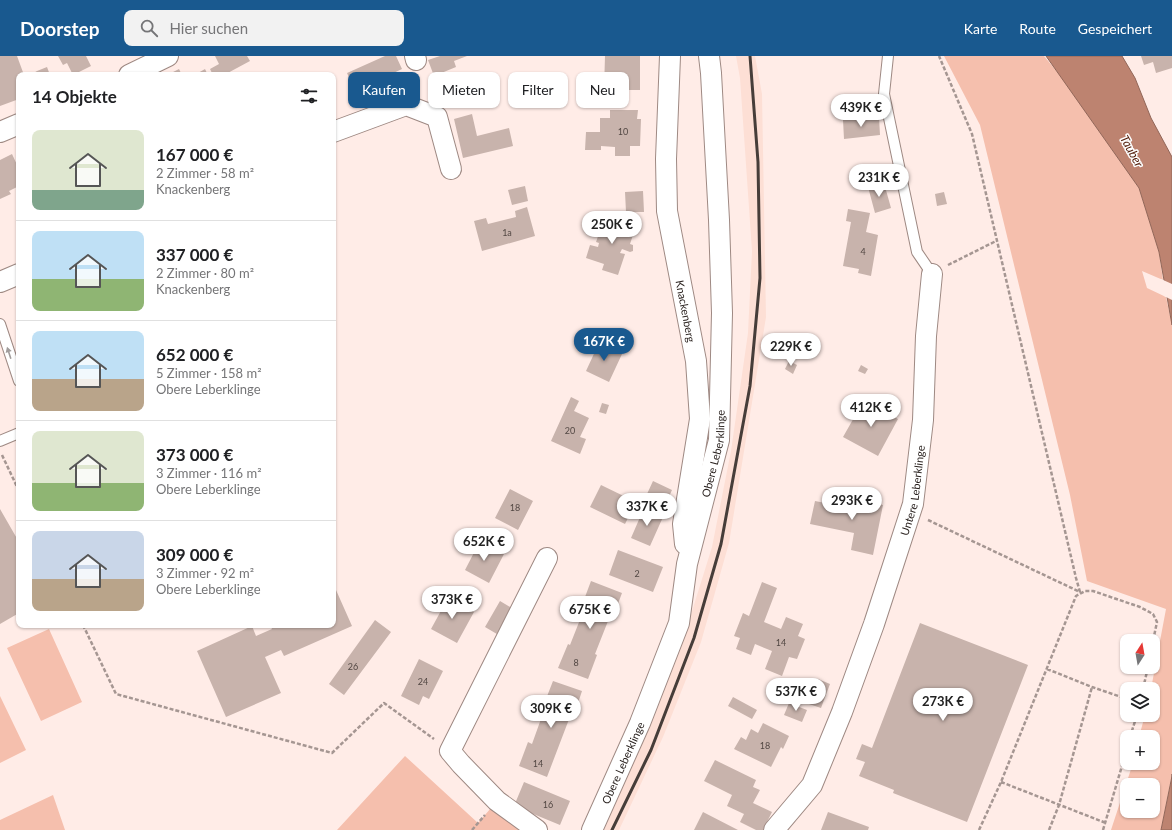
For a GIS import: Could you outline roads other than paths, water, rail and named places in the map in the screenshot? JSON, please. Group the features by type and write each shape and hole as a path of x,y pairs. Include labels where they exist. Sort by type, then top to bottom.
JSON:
{"street":[{"path":"136,72 168,56"},
{"name":"Knackenberg","path":"670,56 666,159 667,211 696,361 700,419 683,524 687,564"},
{"name":"Obere Leberklinge","path":"592,830 640,723 679,623 687,564 718,440 722,305 719,205 711,73 708,56"},
{"path":"336,131 406,105 437,117 451,169"},
{"path":"0,132 16,125"},
{"name":"Untere Leberklinge","path":"774,830 812,785 842,712 911,512 923,420 926,336 932,274"},
{"path":"0,282 16,275"},
{"path":"537,830 497,801 450,751 547,558"}],"lane":[{"path":"888,56 884,94 917,252 932,274"},
{"path":"0,324 16,372"},
{"path":"0,441 16,435"}],"water":[{"name":"Tauber","path":"1046,56 1122,56 1135,78 1151,118 1172,157 1172,325 1159,252 1139,188"},
{"path":"1172,776 1172,830 1161,830"}],"railway":[{"path":"612,830 651,750 694,638 721,544 750,386 760,278 758,162 750,56"}]}
